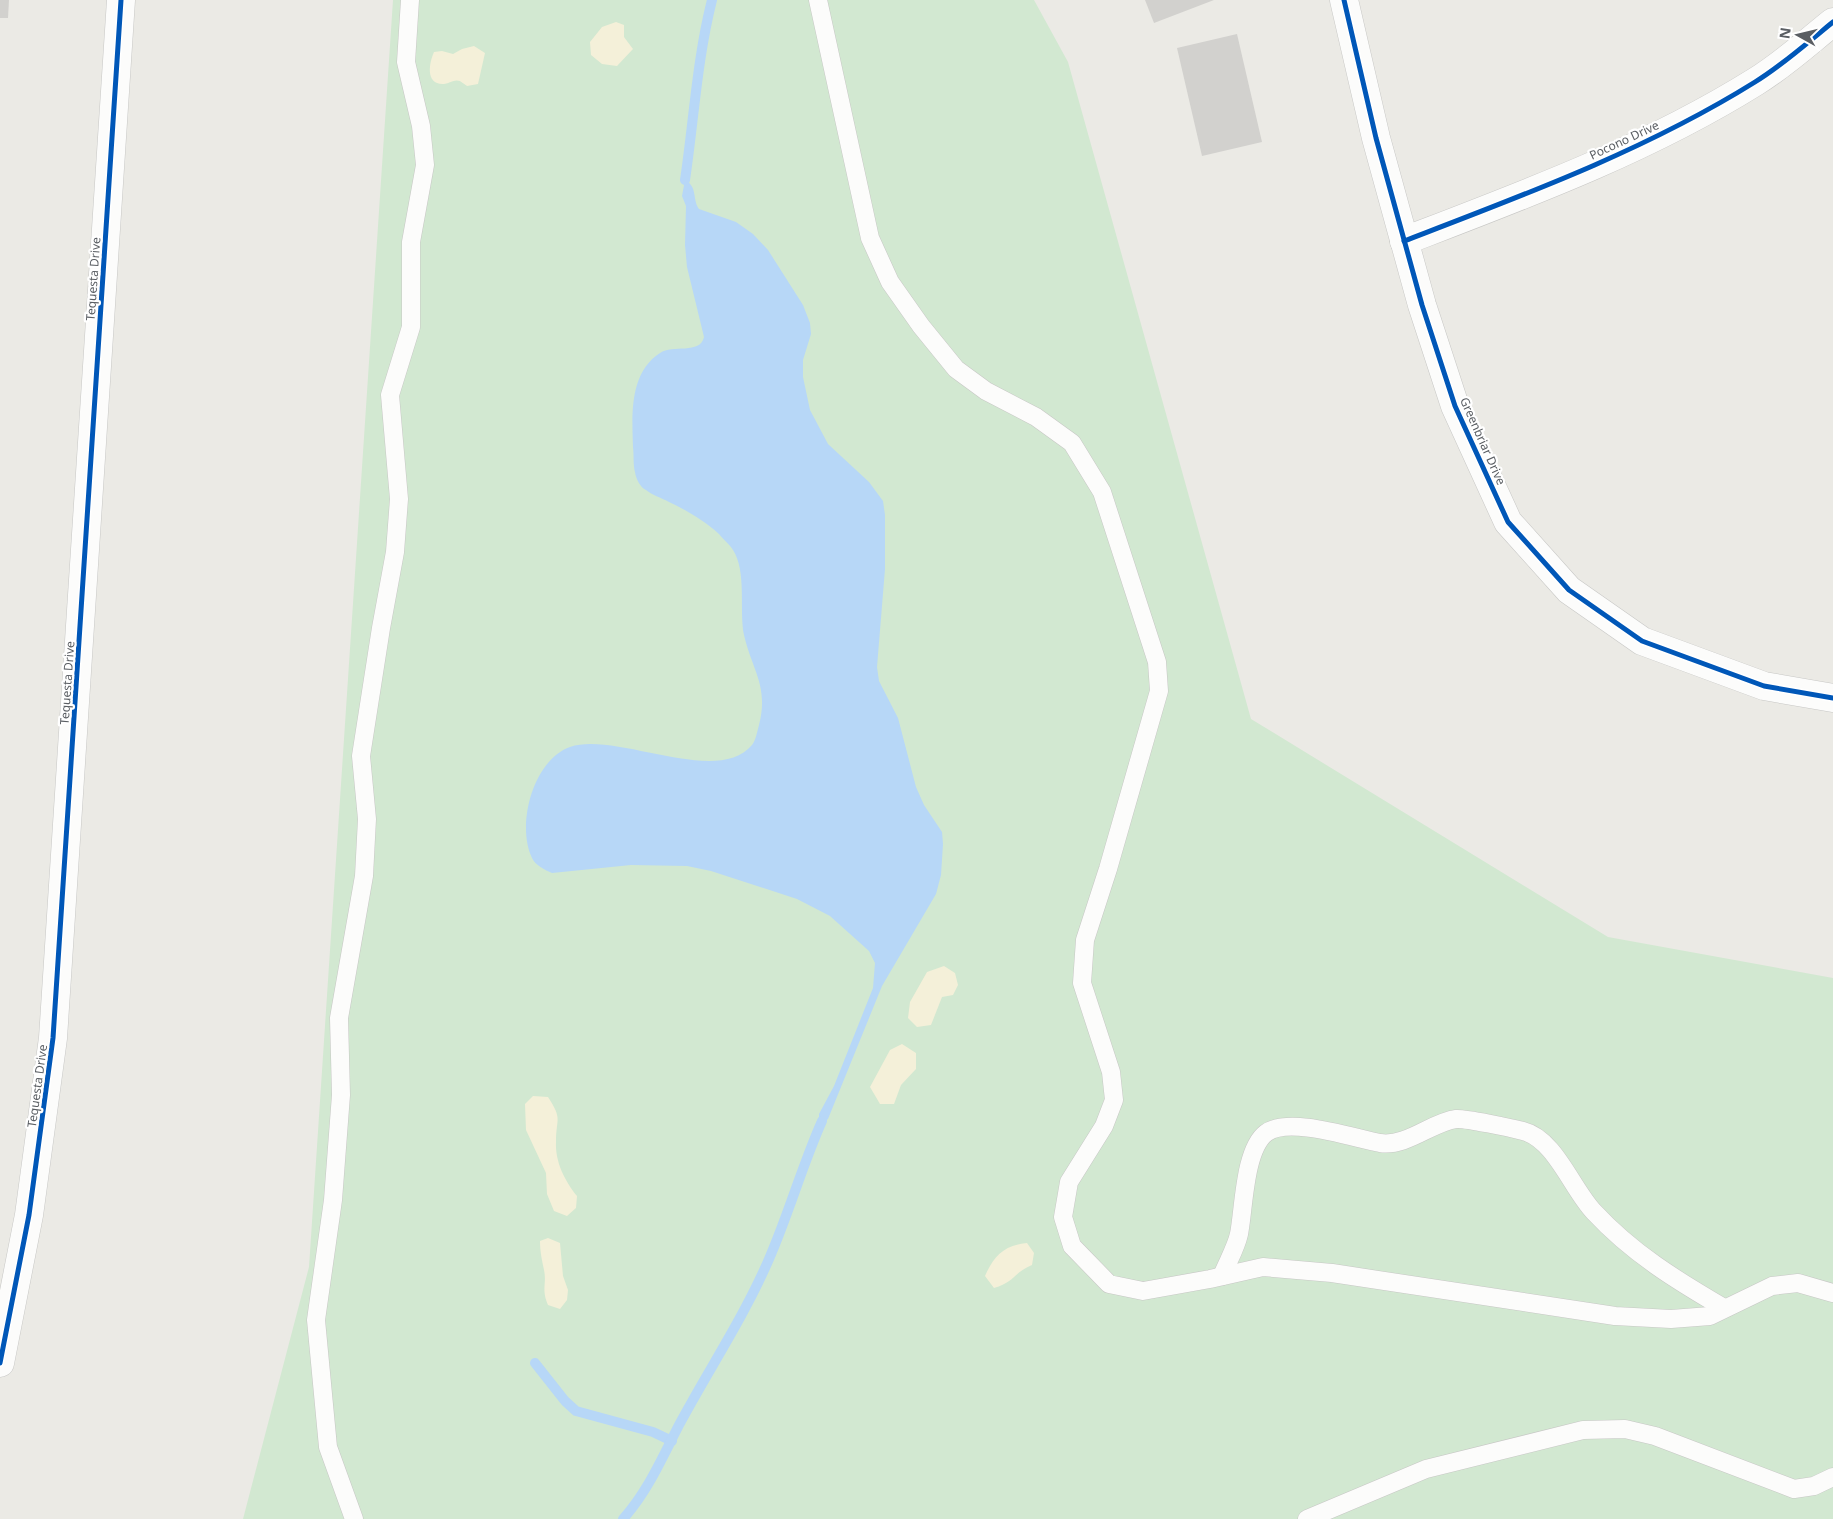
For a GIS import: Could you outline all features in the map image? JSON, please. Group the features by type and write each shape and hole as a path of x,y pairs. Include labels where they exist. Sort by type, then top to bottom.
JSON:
{"street":[{"name":"Tequesta Drive","path":"0,1363 30,1215 53,1038 120,0"},
{"name":"Greenbriar Drive","path":"1344,0 1376,138 1422,305 1455,406 1508,522 1569,590 1642,641 1764,686 1833,698"},
{"name":"Pocono Drive","path":"1404,241 1513,200 1648,142 1757,82 1833,22"}],"lane":[{"path":"354,1519 328,1447 316,1320 333,1200 339,1124 341,1095 339,1018 364,876 366,819 361,756 396,543 399,499 390,395 411,327 411,242 425,166 421,126 406,62 410,0"},
{"path":"818,0 870,238 890,282 956,369 986,391 1036,417 1072,442 1102,492 1156,662 1159,691 1086,940 1082,983 1111,1072 1114,1100 1104,1126 1069,1182 1063,1217 1072,1246 1108,1284 1144,1290 1262,1267 1322,1272 1624,1317 1671,1320 1710,1316 1772,1286 1798,1283 1833,1293"},
{"path":"1222,1276 1239,1236 1247,1179 1255,1147 1266,1133 1282,1127 1303,1128 1383,1143 1402,1140 1456,1119 1525,1132 1546,1144 1592,1211 1629,1246 1668,1276 1724,1308"},
{"path":"1307,1519 1426,1469 1583,1430 1624,1429 1655,1436 1794,1490 1814,1486 1833,1477"}],"green space":[{"path":"393,0 1034,0 1068,62 1251,719 1608,937 1833,978 1833,1519 243,1519 309,1267"}],"sand":[{"path":"616,22 624,25 624,37 633,49 617,66 602,64 591,55 590,42 602,27"},
{"path":"474,46 485,53 478,84 467,86 460,81 444,84 434,81 431,77 430,67 434,52 442,51 453,54"},
{"path":"944,966 955,973 958,985 953,995 942,997 931,1025 917,1027 908,1018 910,1002 927,972"},
{"path":"902,1044 916,1053 916,1069 901,1085 894,1104 880,1104 870,1087 890,1050"},
{"path":"533,1096 548,1097 556,1110 558,1119 557,1157 565,1178 577,1196 576,1208 567,1216 554,1211 547,1194 546,1173 526,1130 525,1104"},
{"path":"548,1238 560,1243 563,1276 568,1290 567,1300 560,1309 548,1305 545,1295 545,1275 540,1241"},
{"path":"1027,1243 1034,1253 1032,1265 1006,1283 994,1288 985,1276 992,1262 1006,1249"}],"water":[{"path":"685,180 692,186 699,209 736,222 753,234 768,250 803,305 810,323 811,334 803,360 803,377 810,410 828,444 869,482 883,501 885,515 885,569 877,667 879,681 898,718 916,787 924,805 942,832 941,875 936,894 882,986 828,1119 824,1122 819,1119 819,1114 834,1086 873,988 875,963 869,951 830,916 797,899 711,871 687,866 631,865 552,873 535,863 528,844 526,829 527,812 537,779 546,765 557,754 570,747 590,744 613,746 691,760 715,761 736,756 752,745 759,725 762,711 761,689 744,635 740,569 733,550 714,529 702,520 644,489 637,480 634,469 634,396 643,372 650,361 665,350 692,348 697,346 704,337 687,267 685,245 686,206 682,196"}],"building":[{"path":"0,0 9,0 8,18 0,18"},
{"path":"1145,0 1214,0 1154,23"},
{"path":"1237,34 1262,142 1202,156 1177,48"}],"waterway":[{"path":"685,180 699,67 712,0"},
{"path":"623,1519 640,1497 654,1474 759,1280 776,1242 822,1121"},
{"path":"535,1363 565,1401 576,1411 653,1432 672,1441"}],"cycle path":[{"path":"0,1363 29,1215 53,1038 121,0"},
{"path":"1344,0 1376,138 1422,305 1455,406 1508,522 1569,590 1642,641 1764,686 1833,698"},
{"path":"1404,241 1584,170 1671,129 1765,75 1833,22"}]}
